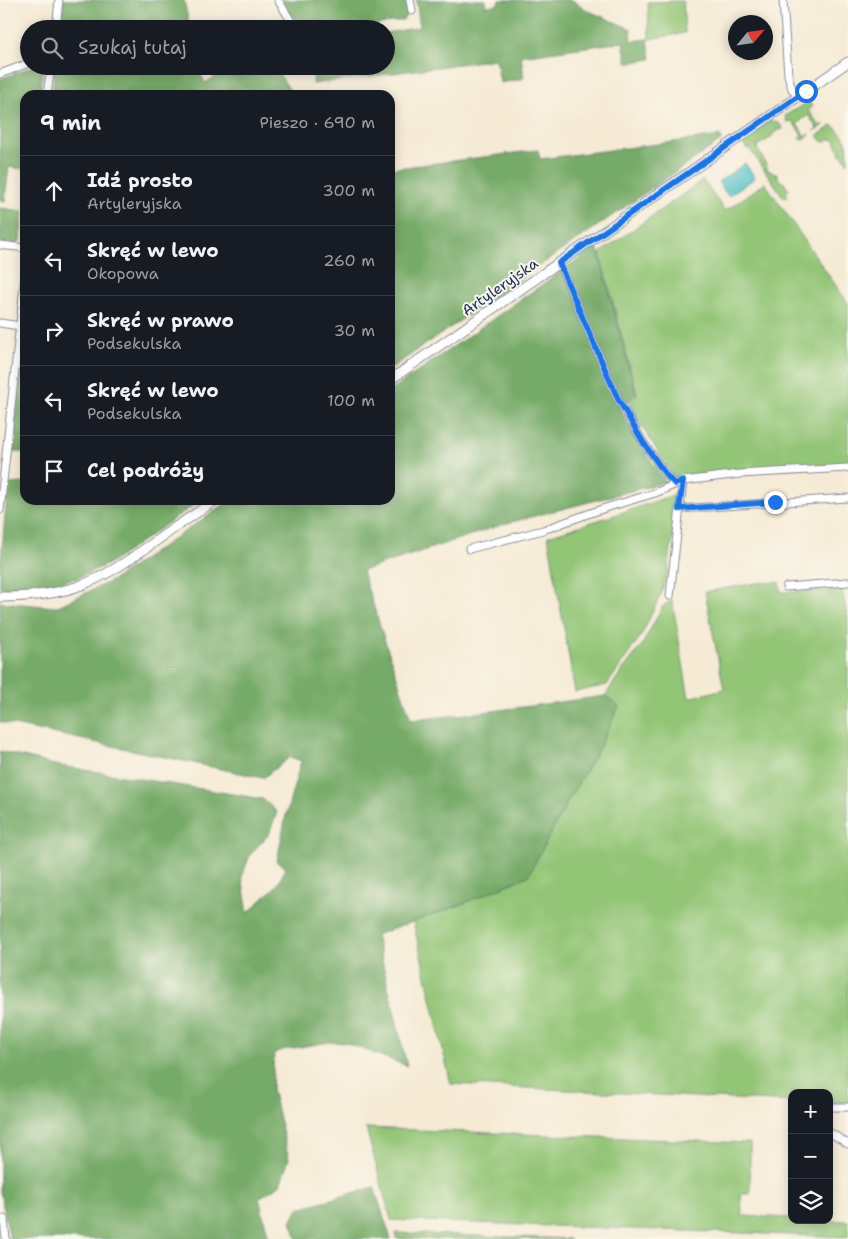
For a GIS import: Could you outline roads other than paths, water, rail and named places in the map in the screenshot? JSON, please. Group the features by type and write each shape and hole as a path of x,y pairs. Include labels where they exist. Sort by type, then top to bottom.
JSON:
{"street":[{"path":"57,20 59,0"},
{"path":"278,0 290,20"},
{"path":"410,0 412,11"},
{"path":"783,0 788,75 792,89 798,97"},
{"name":"Artyleryjska","path":"395,377 848,62"},
{"path":"0,74 20,66"},
{"path":"48,90 50,75"},
{"path":"0,245 20,247"},
{"path":"559,263 618,399 643,442 666,475 675,484"},
{"path":"0,323 20,326 0,510"},
{"path":"469,548 543,530 655,493 683,481 740,474 848,468"},
{"path":"670,596 683,481"},
{"path":"679,509 848,498"},
{"path":"0,597 35,596 54,593 94,580 120,566 209,505"},
{"path":"786,587 848,582"},
{"path":"833,1107 848,1107"},
{"path":"832,1134 848,1144"},
{"path":"2,1219 6,1239"}],"water":[{"path":"745,163 755,178 728,196 718,182"}]}
